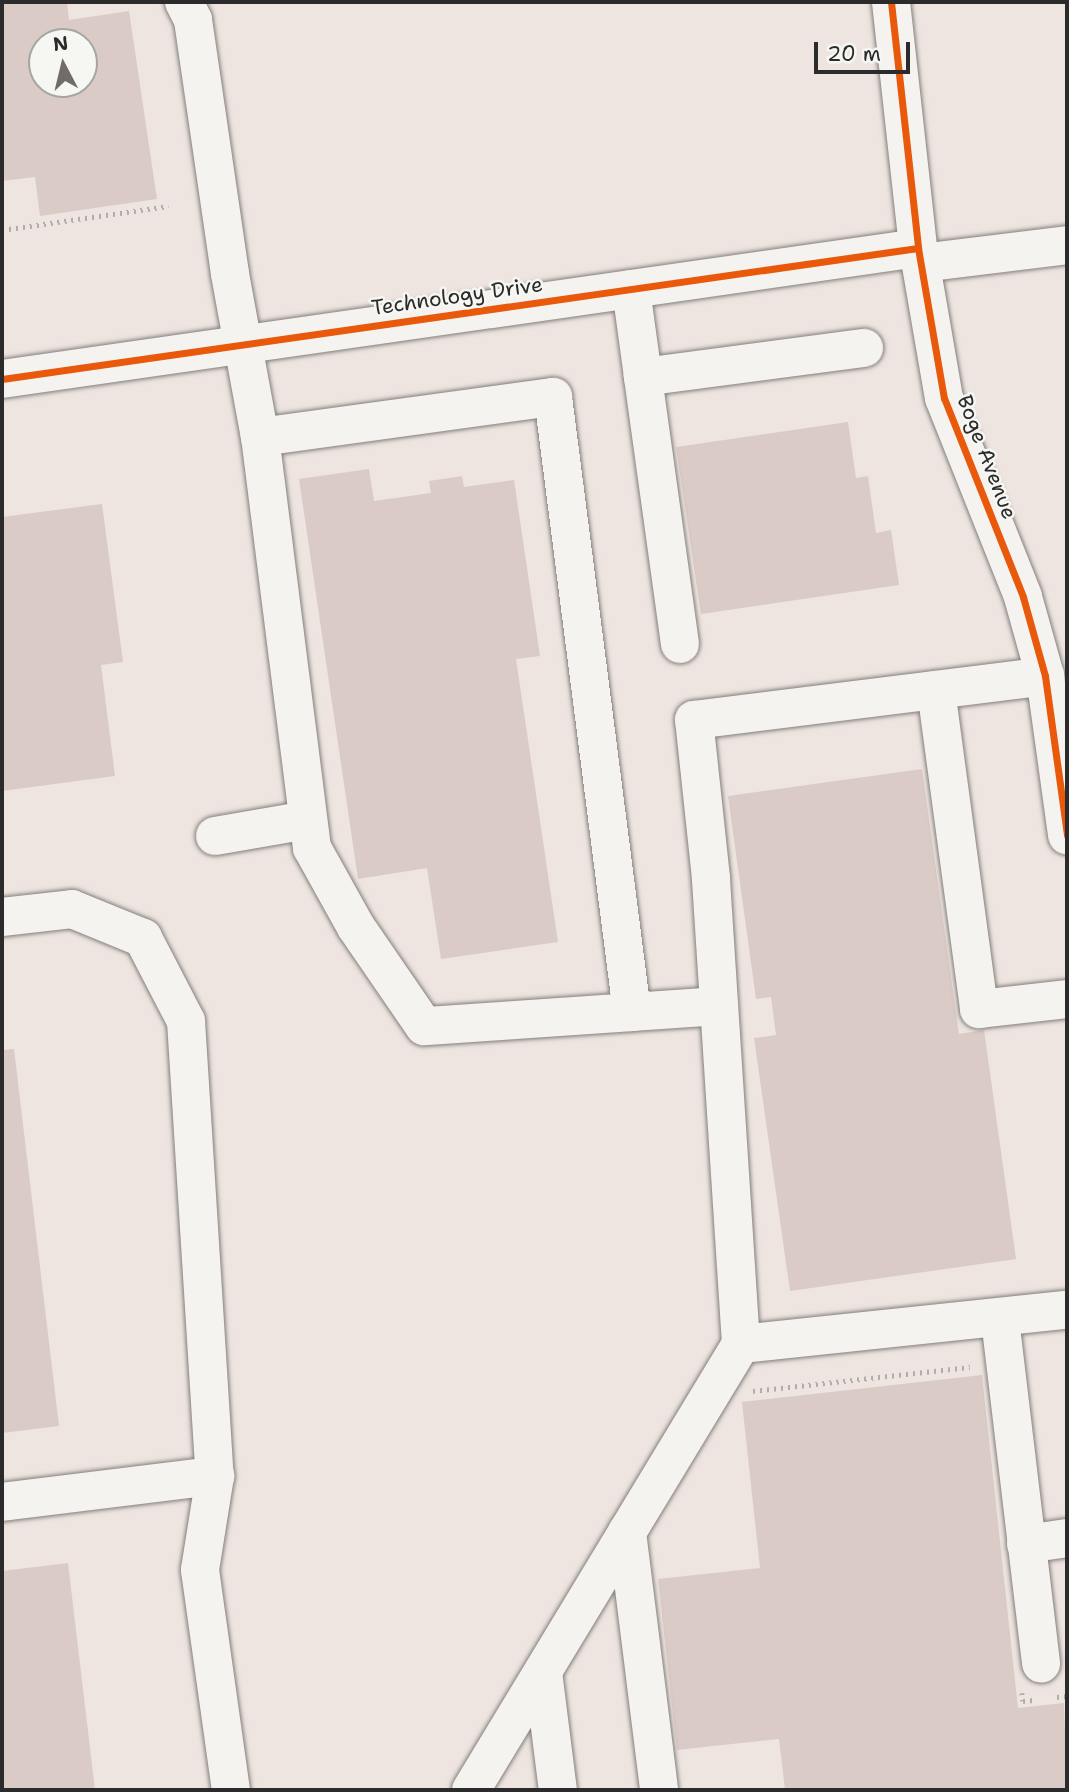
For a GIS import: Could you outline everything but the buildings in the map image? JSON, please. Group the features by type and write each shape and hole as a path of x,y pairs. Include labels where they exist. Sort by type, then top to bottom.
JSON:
{"street":[{"path":"184,2 193,20 230,274 260,437 312,848 356,927 424,1026 719,1006"},
{"name":"Boge Avenue","path":"891,2 920,255 944,398 1023,597 1045,676 1067,835"},
{"name":"Technology Drive","path":"2,379 631,289 920,255 1067,245"},
{"path":"631,289 680,644"},
{"path":"643,377 864,348"},
{"path":"260,437 553,397 632,1012"},
{"path":"471,1790 741,1344 719,1006 694,720 1045,676"},
{"path":"936,690 979,1009 1067,999"},
{"path":"215,836 308,820"},
{"path":"2,917 72,909 143,939 186,1021 215,1476 200,1570 232,1790"},
{"path":"741,1344 1067,1310"},
{"path":"1000,1319 1041,1664"},
{"path":"2,1502 215,1476"},
{"path":"627,1532 659,1790"},
{"path":"1026,1544 1067,1538"},
{"path":"543,1672 558,1790"}],"path":[{"path":"2,230 168,206"},
{"path":"747,1391 985,1365"}],"cycle path":[{"path":"891,2 918,248 944,398 1023,597 1045,676 1067,835"},
{"path":"2,379 918,248"}]}
